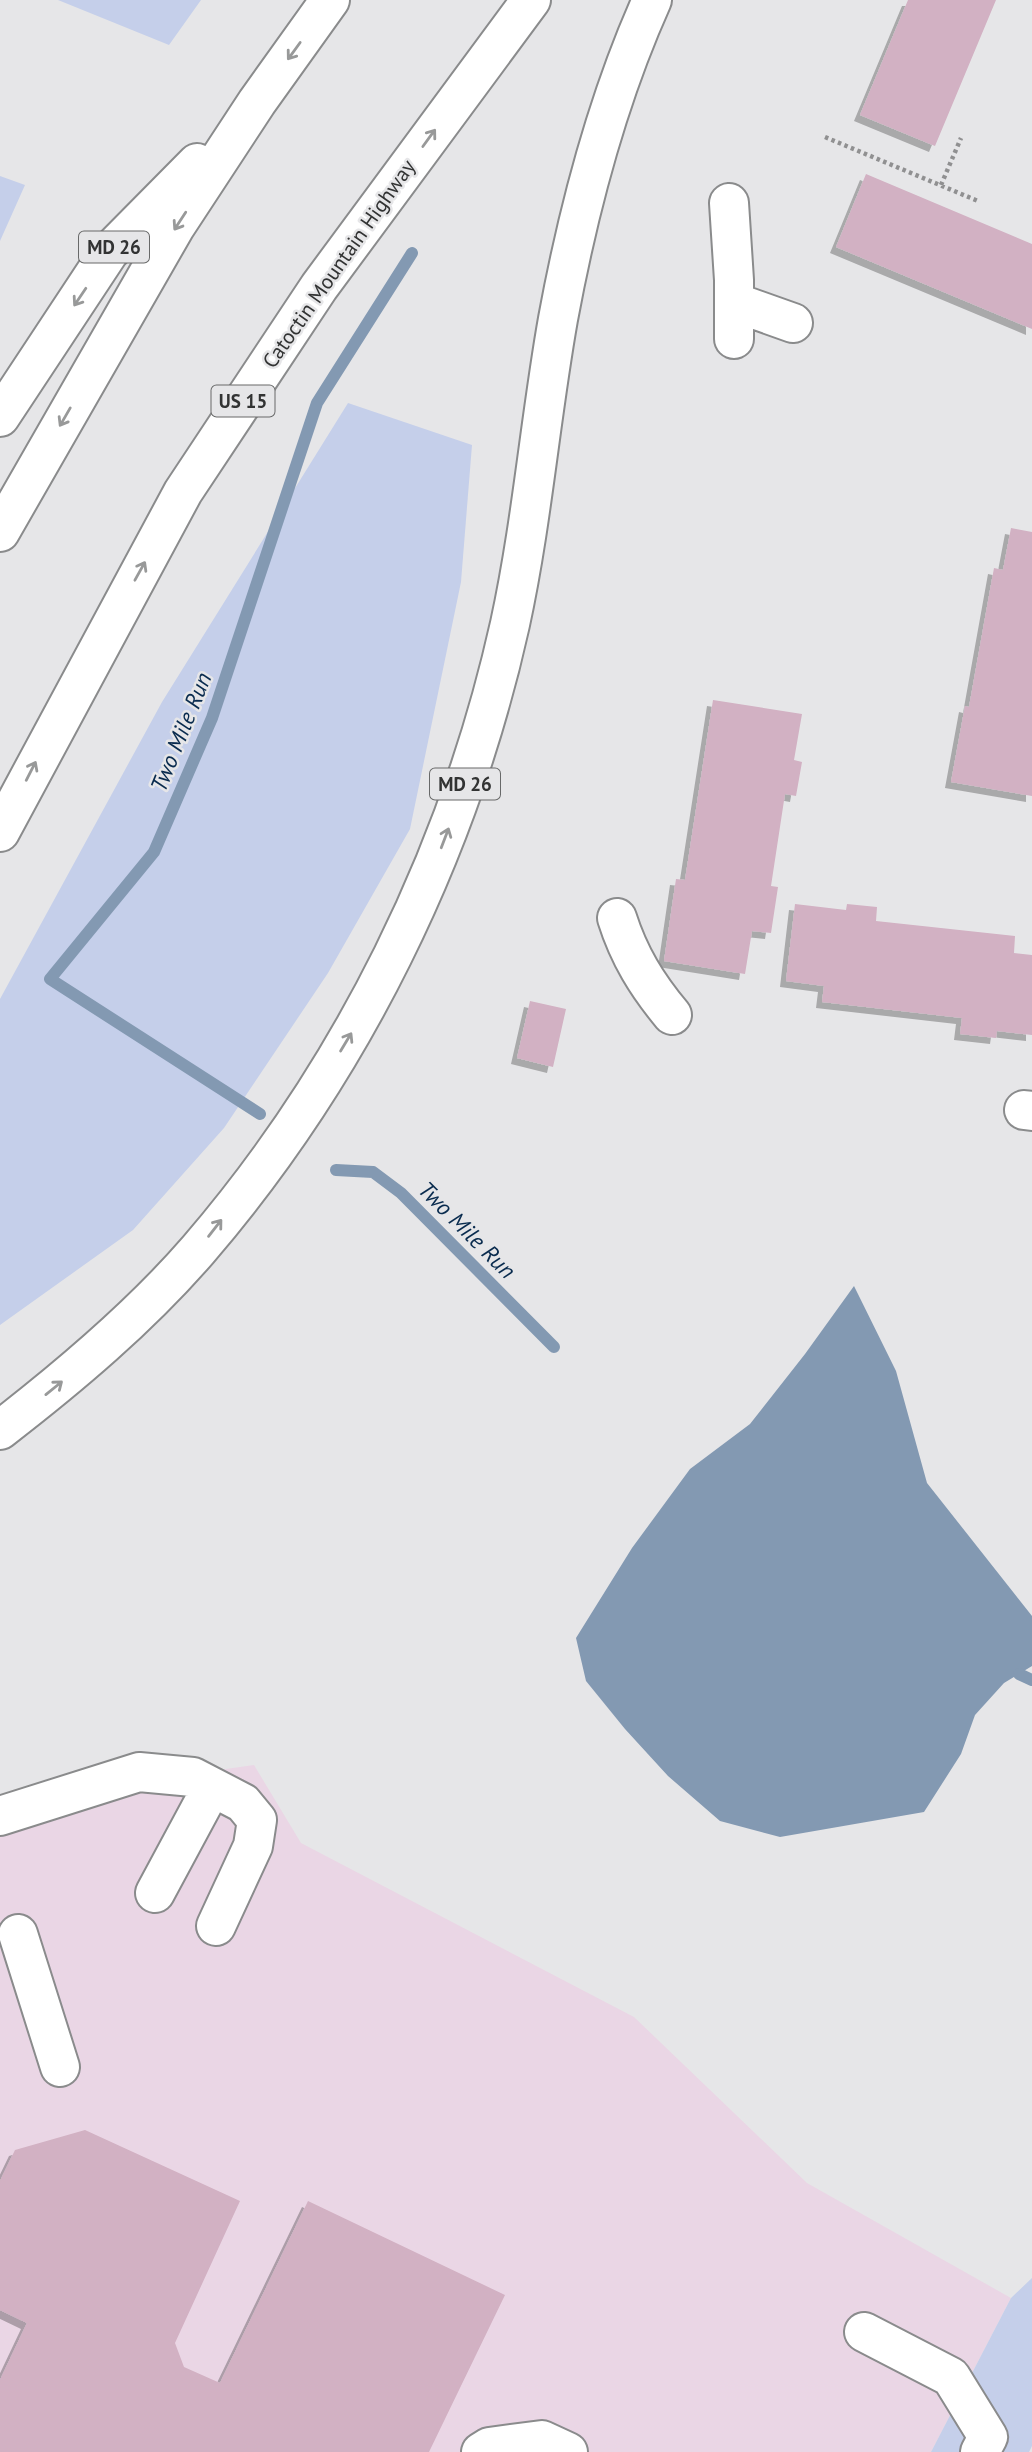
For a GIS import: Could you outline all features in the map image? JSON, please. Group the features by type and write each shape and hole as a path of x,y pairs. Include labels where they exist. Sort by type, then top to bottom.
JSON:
{"main road":[{"path":"0,532 175,227 257,102 330,0"},
{"name":"Catoctin Mountain Highway","path":"0,832 183,492 318,287 531,0"},
{"name":"MD 26","path":"0,1430 57,1387 130,1319 197,1250 265,1164 320,1085 366,1009 405,930 466,783 487,713 510,622 558,318 579,225 604,126 652,0"},
{"name":"MD 26","path":"0,417 110,252 257,102"},
{"path":"729,203 734,320 793,323"},
{"path":"617,918 623,938 649,988 672,1015"},
{"path":"0,1816 139,1772 193,1777 243,1803 257,1820 253,1846 216,1926"},
{"path":"155,1893 212,1787"},
{"path":"18,1934 60,2067"},
{"path":"864,2332 951,2377 988,2437 980,2452"},
{"path":"481,2452 489,2447 542,2440 568,2452"}],"path":[{"path":"825,137 978,201"},
{"path":"942,186 961,138"}],"shaded area":[{"path":"58,0 201,0 169,45"},
{"path":"0,176 25,185 0,241"},
{"path":"348,403 472,445 461,582 410,829 328,973 224,1128 133,1230 0,1325 0,999 162,702"},
{"path":"854,1286 896,1371 927,1483 1032,1616 1032,1666 1004,1683 975,1715 961,1754 924,1812 780,1837 720,1821 668,1776 586,1681 576,1638 632,1548 690,1469 750,1424"},
{"path":"254,1765 301,1843 634,2017 807,2183 1011,2298 931,2452 0,2452 0,1801"},
{"path":"1032,2278 1032,2446 1029,2452 931,2452 1011,2298"}],"building":[{"path":"908,0 996,0 935,146 860,115"},
{"path":"866,174 1032,244 1032,329 836,247"},
{"path":"1011,528 1032,532 1032,796 951,782 965,706 969,707 994,568 1003,570"},
{"path":"713,700 802,714 794,760 802,762 796,796 785,794 771,886 778,887 771,933 752,931 745,974 664,961 676,879 685,880"},
{"path":"795,904 846,910 847,904 877,907 876,921 1015,936 1014,953 1032,955 1032,1035 997,1031 996,1038 960,1034 962,1018 822,1002 824,986 786,981"},
{"path":"530,1001 566,1009 553,1067 517,1058"},
{"path":"85,2130 240,2201 175,2343 184,2367 220,2383 308,2201 505,2295 429,2452 0,2452 0,2380 27,2323 0,2310 0,2181 15,2150"}],"waterway":[{"name":"Two Mile Run","path":"260,1114 50,979 154,852 212,718 317,403 412,253"},
{"name":"Two Mile Run","path":"336,1170 373,1172 401,1193 554,1347"},
{"path":"1019,1674 1032,1680"}]}
